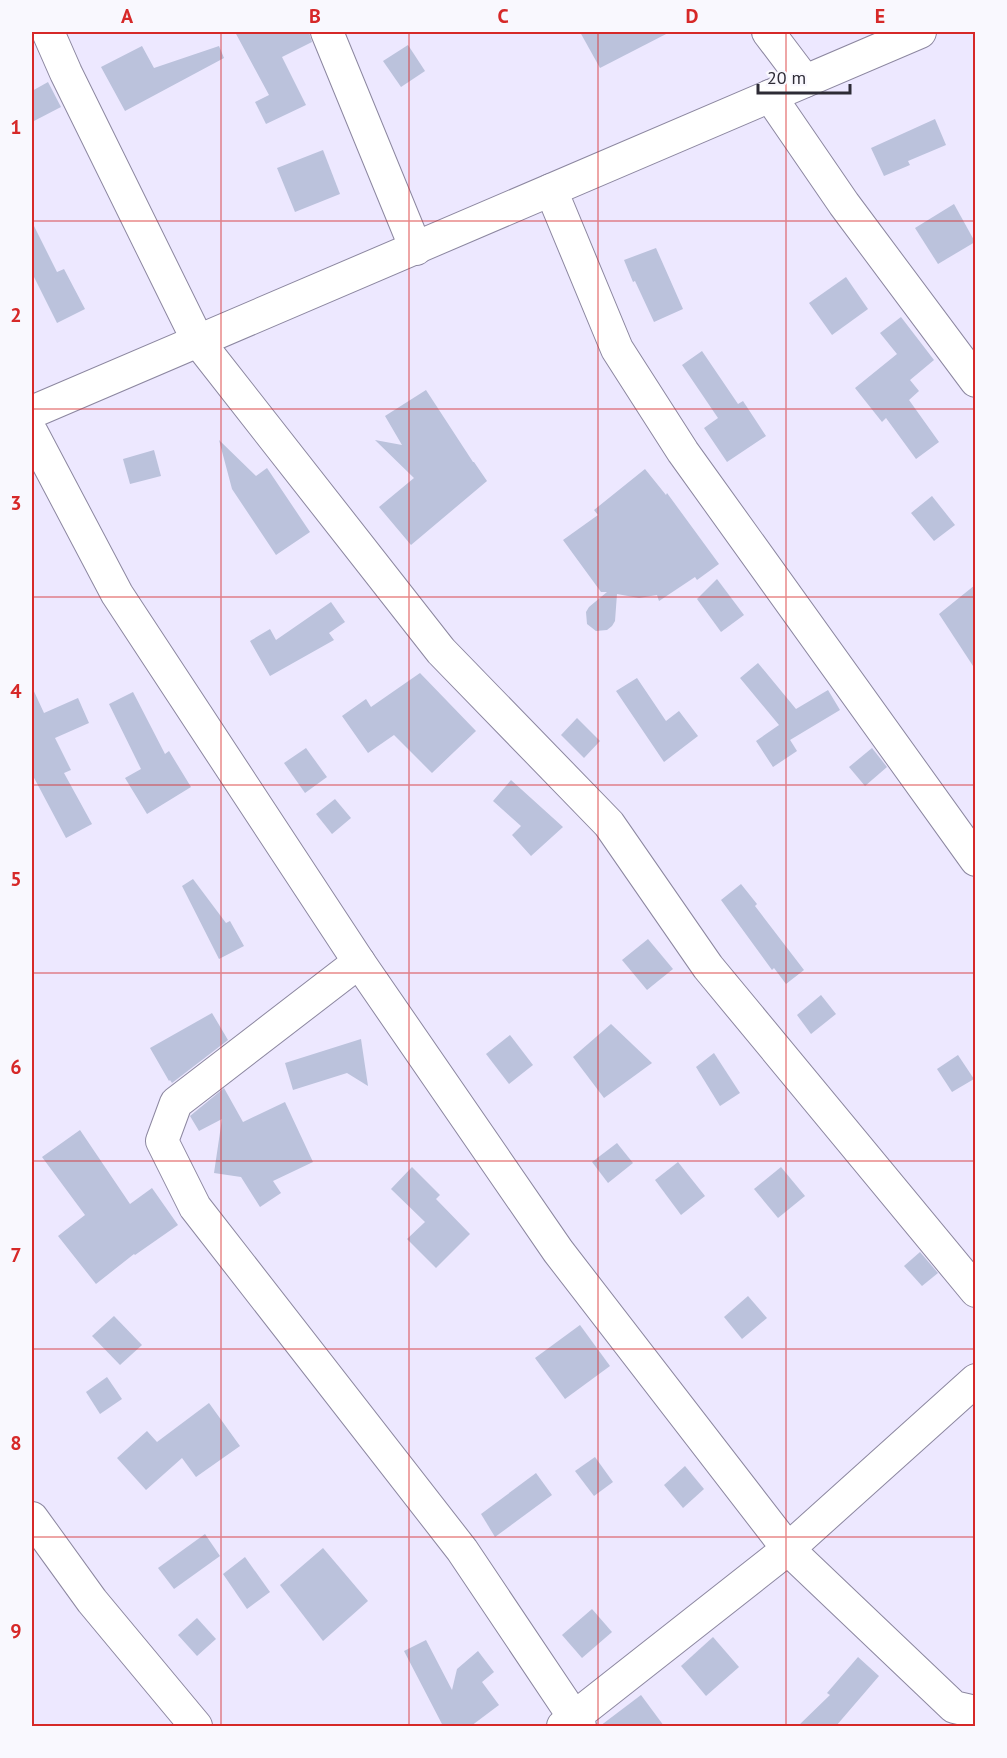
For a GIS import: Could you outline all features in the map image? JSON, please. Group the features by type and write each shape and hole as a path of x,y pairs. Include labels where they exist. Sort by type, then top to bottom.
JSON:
{"street":[{"path":"48,32 198,341 441,651 609,824 708,967 975,1291"},
{"path":"327,32 416,249"},
{"path":"768,32 805,81"},
{"path":"32,412 920,32"},
{"path":"770,96 844,204 975,381"},
{"path":"551,190 617,349 683,452 975,860"},
{"path":"32,433 117,594 359,962 558,1251 788,1549 964,1715"},
{"path":"359,962 176,1103 162,1141 195,1207 462,1550 572,1724 788,1549 975,1380"},
{"path":"32,1518 92,1601 196,1726"}],"building":[{"path":"235,32 309,32 312,42 282,57 306,105 266,124 255,102 269,95"},
{"path":"580,32 670,32 600,68"},
{"path":"408,45 425,71 401,87 383,61"},
{"path":"142,46 154,68 219,46 224,58 125,111 101,67"},
{"path":"48,82 61,107 32,122 32,91"},
{"path":"935,119 946,145 908,161 910,165 884,176 871,148"},
{"path":"323,150 340,194 295,212 277,168"},
{"path":"954,204 975,242 938,264 915,228"},
{"path":"32,222 57,272 64,269 85,309 57,323 32,273"},
{"path":"656,248 683,309 654,322 624,260"},
{"path":"846,277 868,309 832,335 809,303"},
{"path":"901,317 934,360 910,380 919,391 909,400 939,442 916,459 886,418 882,422 855,388 897,354 880,333"},
{"path":"702,351 738,404 743,401 766,436 727,462 704,428 718,418 682,365"},
{"path":"426,390 487,481 411,545 379,507 414,478 375,440 402,445 385,416"},
{"path":"219,440 256,476 267,468 310,532 276,555 232,489"},
{"path":"154,450 161,476 130,484 123,459"},
{"path":"645,469 666,495 667,493 719,564 697,580 695,577 659,601 657,595 639,598 617,594 615,621 607,630 596,631 587,624 586,612 607,592 601,592 563,540 598,515 594,510"},
{"path":"932,496 955,525 934,541 911,513"},
{"path":"717,579 744,615 721,632 697,599"},
{"path":"975,585 975,669 939,614"},
{"path":"331,602 345,622 329,633 334,640 270,676 250,641 270,629 276,640"},
{"path":"758,663 796,709 828,690 840,710 790,740 797,751 773,767 756,741 779,725 740,678"},
{"path":"420,673 476,731 432,773 394,735 368,753 342,716 366,699 371,707"},
{"path":"637,678 666,721 679,711 698,736 664,762 616,691"},
{"path":"32,687 44,713 78,698 89,723 55,738 71,770 64,773 92,824 66,838 32,774"},
{"path":"133,692 165,754 169,751 191,787 147,814 125,778 141,769 109,704"},
{"path":"577,718 600,741 584,758 561,735"},
{"path":"306,748 327,777 305,793 284,763"},
{"path":"872,748 887,767 865,786 849,767"},
{"path":"511,780 563,827 531,856 512,835 521,826 493,801"},
{"path":"335,799 351,818 332,834 316,814"},
{"path":"193,879 226,923 230,921 244,946 219,959 182,886"},
{"path":"741,884 804,970 786,984 774,968 772,970 721,900"},
{"path":"648,939 673,969 647,990 622,960"},
{"path":"821,995 836,1014 811,1034 797,1015"},
{"path":"212,1013 228,1040 172,1083 150,1048"},
{"path":"611,1024 652,1063 604,1098 573,1057"},
{"path":"510,1035 533,1065 509,1084 486,1054"},
{"path":"361,1039 368,1086 347,1073 293,1090 285,1063"},
{"path":"714,1053 740,1093 720,1106 696,1067"},
{"path":"958,1055 974,1079 952,1092 937,1069"},
{"path":"224,1088 243,1122 285,1102 313,1162 273,1181 281,1193 260,1207 241,1177 214,1173 222,1119 199,1131 190,1116"},
{"path":"80,1130 130,1204 152,1188 178,1225 134,1254 96,1284 58,1236 85,1215 42,1157"},
{"path":"617,1143 633,1163 608,1183 592,1162"},
{"path":"678,1162 705,1196 681,1215 655,1180"},
{"path":"412,1167 440,1195 436,1199 470,1234 436,1268 407,1239 425,1222 391,1189"},
{"path":"781,1167 805,1196 778,1218 754,1189"},
{"path":"920,1252 938,1273 922,1286 904,1266"},
{"path":"748,1296 767,1318 742,1339 724,1317"},
{"path":"114,1316 142,1345 120,1365 92,1336"},
{"path":"580,1325 610,1366 565,1399 535,1358"},
{"path":"107,1377 122,1399 100,1414 86,1392"},
{"path":"209,1403 240,1446 196,1477 182,1458 146,1490 117,1458 147,1431 157,1442"},
{"path":"595,1457 613,1482 594,1496 575,1471"},
{"path":"685,1466 704,1489 683,1508 664,1485"},
{"path":"536,1473 552,1495 495,1537 481,1514"},
{"path":"205,1534 220,1556 174,1589 158,1568"},
{"path":"323,1548 368,1601 323,1641 280,1585"},
{"path":"245,1557 270,1592 247,1609 223,1574"},
{"path":"592,1609 612,1632 582,1658 562,1635"},
{"path":"197,1618 216,1639 197,1656 178,1635"},
{"path":"713,1637 739,1667 706,1696 681,1666"},
{"path":"426,1640 452,1690 457,1669 478,1651 494,1672 482,1682 499,1705 471,1726 443,1726 404,1651"},
{"path":"858,1657 879,1676 836,1726 798,1726 830,1695 827,1693"},
{"path":"641,1695 664,1726 600,1726"}]}
